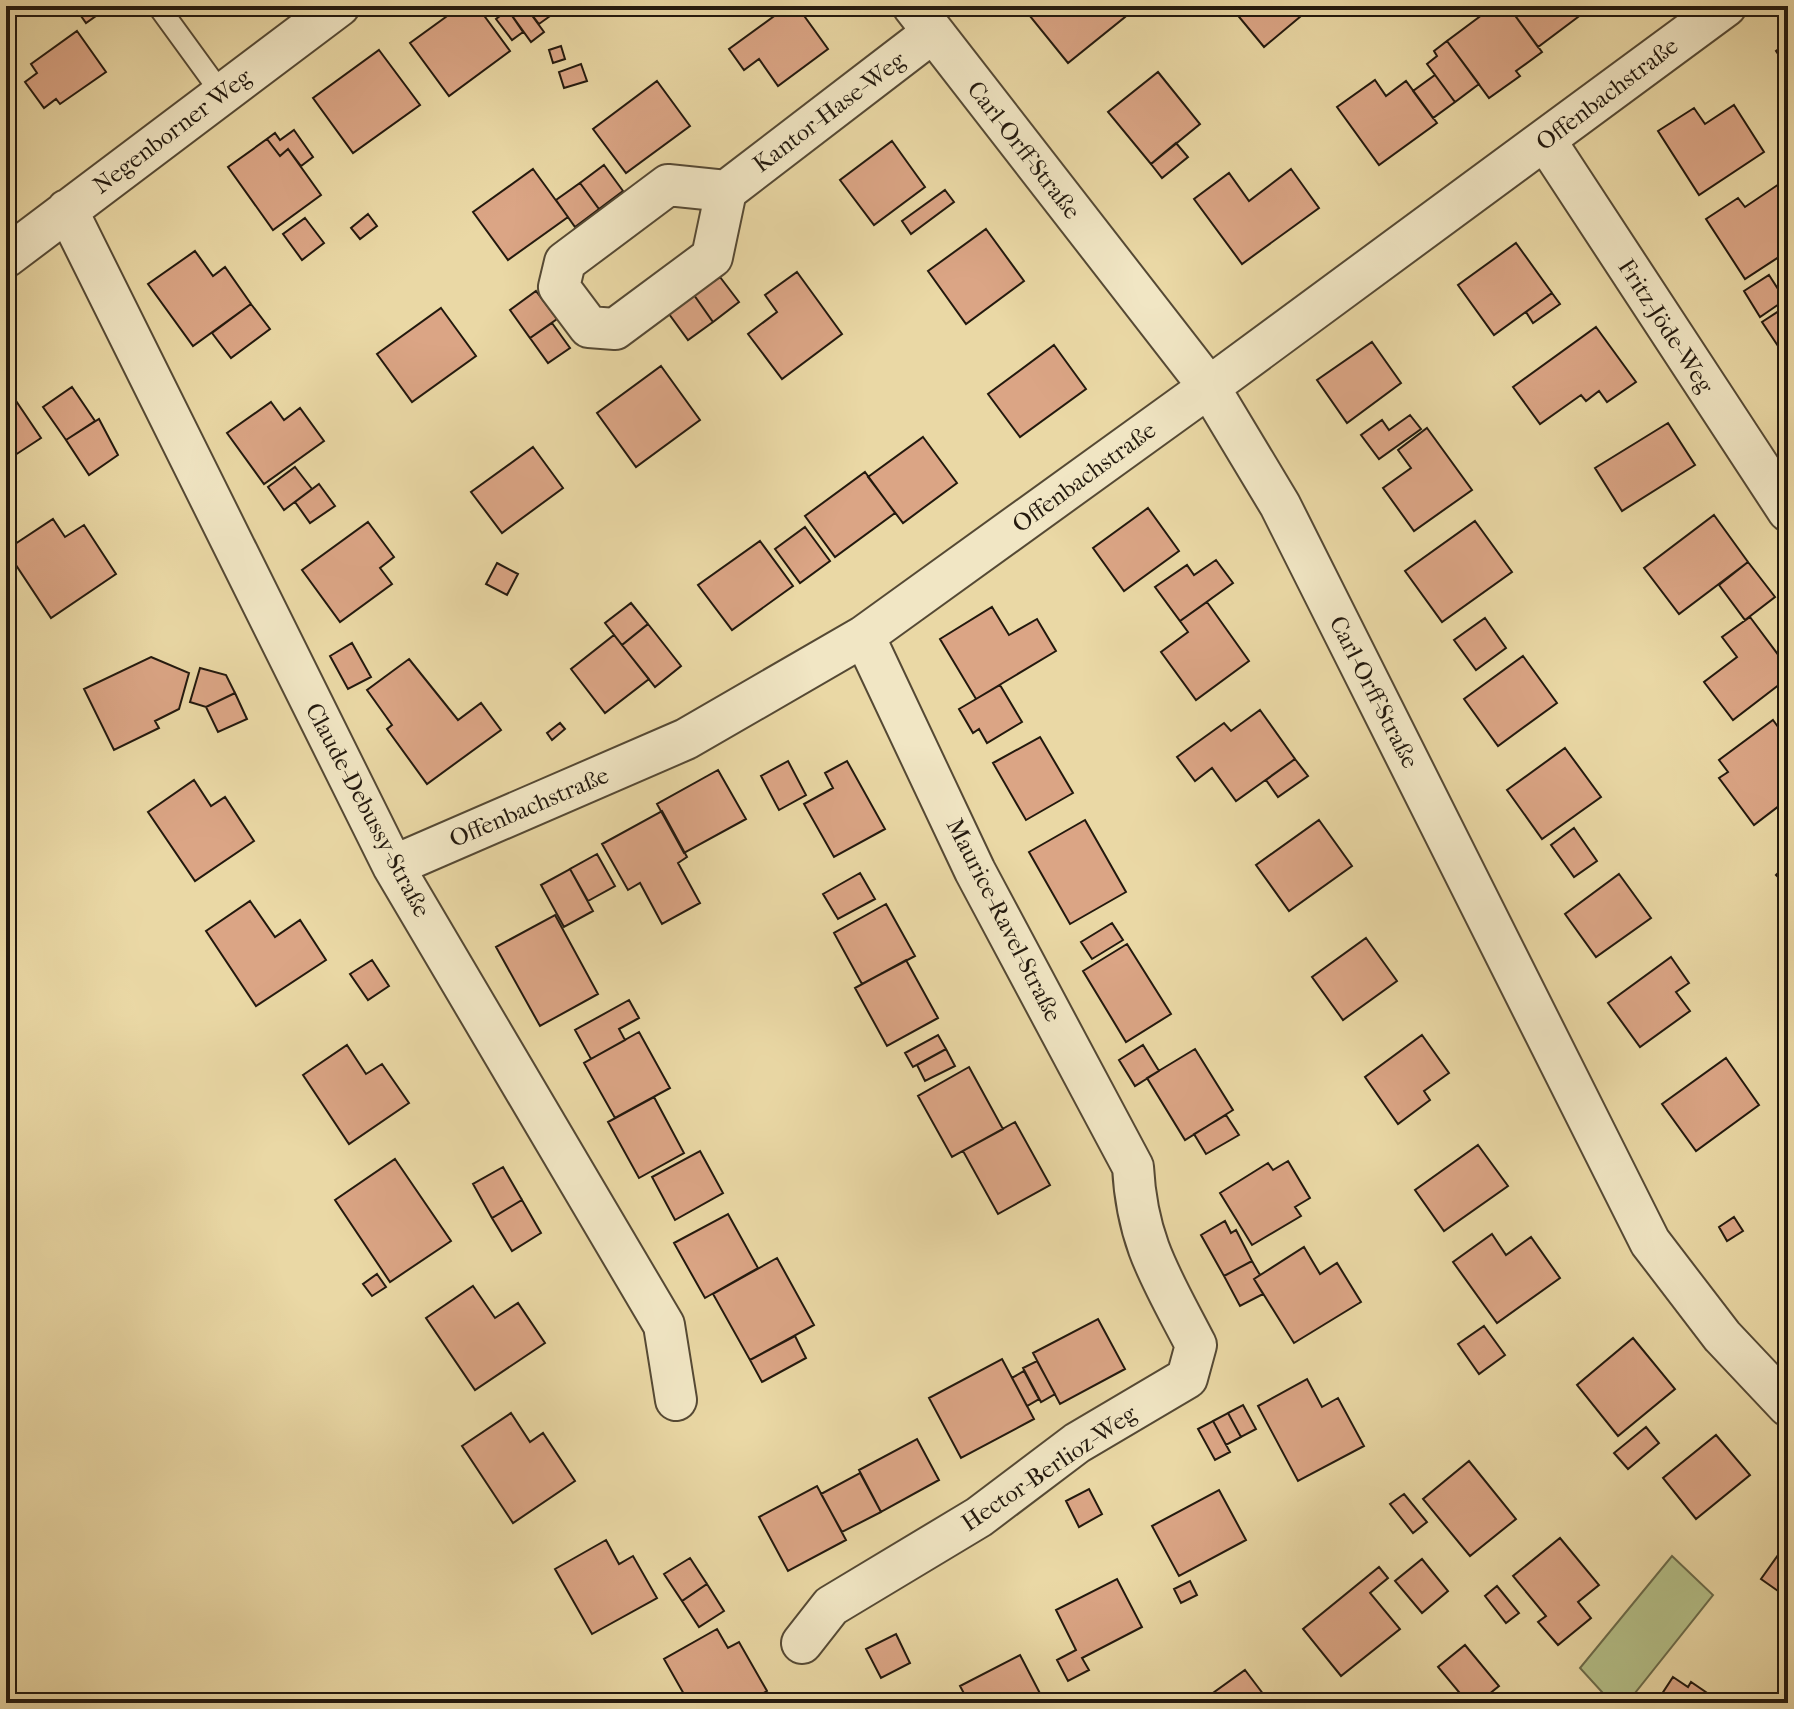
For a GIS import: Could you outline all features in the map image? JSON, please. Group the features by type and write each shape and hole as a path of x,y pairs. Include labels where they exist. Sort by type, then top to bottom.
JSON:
{"street":[{"name":"Negenborner Weg","path":"6,257 339,6"},
{"name":"Offenbachstraße","path":"393,866 686,739 864,636 1209,387 1726,6"},
{"name":"Kantor-Hase-Weg","path":"726,191 923,20"},
{"name":"Carl-Orff-Straße","path":"923,20 1209,387 1280,505 1650,1242 1722,1336 1788,1406"},
{"name":"Fritz-Jöde-Weg","path":"1545,140 1788,511"},
{"name":"Claude-Debussy-Straße","path":"67,210 393,866 664,1325 676,1400"},
{"name":"Maurice-Ravel-Straße","path":"864,636 975,871 1133,1167 1135,1205"},
{"name":"Hector-Berlioz-Weg","path":"802,1643 831,1606 979,1517 1077,1443 1187,1378 1196,1345 1145,1245 1135,1205"}],"lane":[{"path":"158,6 222,94"}],"green space":[{"path":"1672,1556 1713,1595 1627,1703 1612,1703 1580,1668"}],"building":[{"path":"74,6 110,6 86,23"},
{"path":"461,6 477,6 510,51 449,96 410,43"},
{"path":"514,6 525,6 544,32 531,42 508,10"},
{"path":"525,6 564,6 539,24"},
{"path":"788,6 797,6 828,49 778,86 759,59 744,70 729,49"},
{"path":"1040,6 1116,6 1125,17 1068,63 1029,15"},
{"path":"1230,6 1313,6 1264,47"},
{"path":"1494,6 1508,6 1542,52 1516,71 1520,76 1489,98 1447,41"},
{"path":"1508,6 1589,6 1590,8 1538,47"},
{"path":"508,10 523,32 512,40 496,19"},
{"path":"77,31 106,72 60,104 56,99 44,108 25,82 37,73 31,64"},
{"path":"1447,41 1479,84 1455,102 1427,64 1437,56 1434,51"},
{"path":"1788,42 1788,69 1776,51"},
{"path":"561,46 565,59 553,63 549,50"},
{"path":"379,50 420,105 353,153 313,98"},
{"path":"581,64 587,81 564,88 559,72"},
{"path":"1158,72 1200,124 1151,164 1108,112"},
{"path":"1435,75 1455,102 1433,118 1413,91"},
{"path":"1375,80 1386,96 1406,81 1437,123 1379,165 1337,107"},
{"path":"657,81 690,126 626,173 593,129"},
{"path":"1734,105 1764,152 1699,195 1658,131 1694,108 1705,124"},
{"path":"294,130 313,157 301,166 288,149 280,156 267,139 275,133 280,140"},
{"path":"267,139 280,156 288,149 321,195 273,230 228,167"},
{"path":"892,141 925,187 874,225 840,180"},
{"path":"1176,143 1188,157 1162,178 1151,164"},
{"path":"604,165 623,191 599,209 580,183"},
{"path":"533,169 568,217 508,260 473,212"},
{"path":"1291,169 1319,208 1242,264 1194,199 1229,173 1249,201"},
{"path":"1788,178 1788,251 1745,279 1706,219 1738,198 1745,207"},
{"path":"580,183 599,209 575,227 556,200"},
{"path":"945,190 954,202 911,234 902,221"},
{"path":"368,214 377,226 360,239 351,228"},
{"path":"305,218 324,243 302,260 283,234"},
{"path":"986,229 1024,281 966,324 928,271"},
{"path":"1516,243 1552,293 1494,335 1458,285"},
{"path":"195,251 213,276 225,267 251,304 193,346 148,284"},
{"path":"797,272 842,334 782,379 748,334 777,312 765,295"},
{"path":"1769,275 1785,300 1760,317 1744,291"},
{"path":"720,277 739,302 713,322 694,295"},
{"path":"536,291 557,319 530,338 510,310"},
{"path":"1552,293 1560,304 1533,323 1526,312"},
{"path":"694,295 713,322 688,340 669,314"},
{"path":"251,304 270,329 231,358 212,333"},
{"path":"1788,305 1788,361 1762,322"},
{"path":"441,308 476,356 412,402 377,354"},
{"path":"552,323 570,348 548,363 530,338"},
{"path":"1596,327 1636,382 1607,402 1599,391 1586,401 1581,395 1540,424 1513,387"},
{"path":"1372,342 1401,383 1347,423 1317,380"},
{"path":"1054,345 1086,389 1020,437 988,394"},
{"path":"661,366 700,420 636,467 597,413"},
{"path":"6,386 41,438 6,461"},
{"path":"72,387 95,421 66,440 43,407"},
{"path":"271,402 284,420 300,408 324,441 264,484 227,433"},
{"path":"1410,415 1421,429 1379,459 1361,435 1382,420 1389,430"},
{"path":"99,419 118,455 89,475 66,440"},
{"path":"1668,423 1695,465 1622,511 1595,468"},
{"path":"1427,428 1472,490 1414,531 1383,488 1411,468 1398,450"},
{"path":"923,437 957,483 903,523 868,477"},
{"path":"533,447 563,488 502,533 471,492"},
{"path":"295,467 312,489 284,510 268,487"},
{"path":"865,472 895,513 835,557 805,516"},
{"path":"319,484 335,506 310,523 295,502"},
{"path":"1148,508 1179,551 1124,591 1093,548"},
{"path":"1714,515 1748,562 1679,614 1644,568"},
{"path":"53,519 65,537 84,525 116,574 51,618 6,550"},
{"path":"1475,521 1512,572 1442,622 1405,571"},
{"path":"368,522 394,557 380,568 392,584 340,622 302,570"},
{"path":"805,527 830,561 800,583 775,549"},
{"path":"760,541 793,586 732,630 698,585"},
{"path":"1216,560 1233,583 1180,621 1155,587 1187,565 1194,575"},
{"path":"1748,562 1775,597 1745,620 1719,585"},
{"path":"497,563 518,574 507,595 486,584"},
{"path":"1207,602 1249,661 1196,700 1161,652 1188,632 1180,621"},
{"path":"631,603 648,624 622,645 605,623"},
{"path":"992,607 1009,635 1037,619 1056,651 976,699 940,639"},
{"path":"1750,617 1788,668 1788,678 1733,720 1704,682 1737,657 1722,637"},
{"path":"1485,618 1506,648 1476,670 1454,640"},
{"path":"648,624 681,666 655,687 622,645"},
{"path":"614,635 649,679 605,713 571,669"},
{"path":"352,643 371,677 348,689 330,656"},
{"path":"1523,656 1557,703 1498,746 1464,699"},
{"path":"151,657 189,673 179,709 155,721 159,728 114,750 84,689"},
{"path":"409,659 458,720 481,703 501,730 427,784 387,729 392,725 367,690"},
{"path":"200,668 226,675 235,693 206,707 190,702"},
{"path":"1000,685 1022,722 987,743 979,729 973,733 959,709"},
{"path":"235,693 247,719 218,732 206,707"},
{"path":"1260,710 1295,759 1236,801 1212,768 1195,781 1177,757 1224,723 1231,731"},
{"path":"1773,720 1781,731 1788,726 1788,799 1754,825 1719,778 1728,772 1719,760"},
{"path":"560,723 565,729 552,740 547,733"},
{"path":"1040,737 1073,793 1026,820 993,763"},
{"path":"1565,748 1601,797 1542,839 1507,790"},
{"path":"1295,759 1308,776 1278,797 1266,780"},
{"path":"788,761 806,795 779,810 761,776"},
{"path":"847,761 885,829 834,857 804,804 833,788 825,773"},
{"path":"718,770 746,819 684,853 657,804"},
{"path":"194,780 211,806 225,797 254,841 195,881 148,812"},
{"path":"662,811 687,857 678,863 700,903 662,924 640,883 628,890 602,844"},
{"path":"1085,820 1126,892 1070,924 1029,852"},
{"path":"1319,820 1352,866 1289,911 1256,865"},
{"path":"1574,828 1597,861 1574,877 1551,845"},
{"path":"597,854 615,886 588,901 570,869"},
{"path":"1788,863 1788,887 1776,875"},
{"path":"570,869 593,911 564,927 541,885"},
{"path":"860,873 875,899 838,919 823,894"},
{"path":"1619,874 1651,918 1596,957 1565,914"},
{"path":"250,901 275,937 300,920 326,960 256,1006 206,931"},
{"path":"886,904 915,956 862,984 834,933"},
{"path":"555,915 598,994 540,1026 496,947"},
{"path":"1112,923 1123,940 1092,959 1081,942"},
{"path":"1366,938 1397,981 1343,1020 1312,977"},
{"path":"1127,944 1171,1014 1126,1042 1083,971"},
{"path":"1671,957 1689,983 1676,992 1690,1011 1640,1047 1608,1003"},
{"path":"372,960 389,986 368,1000 350,974"},
{"path":"906,960 938,1018 887,1046 855,988"},
{"path":"629,1000 639,1018 619,1029 625,1040 591,1059 575,1030"},
{"path":"639,1032 670,1088 615,1118 584,1063"},
{"path":"938,1035 946,1049 913,1067 905,1053"},
{"path":"1422,1035 1449,1073 1424,1091 1430,1100 1398,1124 1365,1077"},
{"path":"347,1045 366,1074 382,1064 409,1103 349,1144 303,1075"},
{"path":"1143,1045 1159,1071 1135,1086 1119,1060"},
{"path":"946,1049 955,1066 925,1081 917,1065"},
{"path":"1195,1049 1233,1110 1185,1140 1147,1078"},
{"path":"1726,1058 1759,1105 1696,1151 1662,1104"},
{"path":"969,1067 1003,1129 952,1157 918,1096"},
{"path":"654,1097 684,1153 639,1178 608,1122"},
{"path":"1226,1115 1239,1135 1206,1154 1194,1134"},
{"path":"1015,1122 1050,1185 998,1214 963,1151"},
{"path":"1478,1145 1508,1186 1444,1231 1415,1190"},
{"path":"700,1151 723,1193 675,1220 652,1177"},
{"path":"395,1159 451,1241 390,1282 335,1200"},
{"path":"1288,1161 1310,1198 1295,1207 1301,1216 1252,1245 1220,1193 1268,1163 1273,1170"},
{"path":"503,1167 522,1200 492,1218 473,1184"},
{"path":"522,1200 541,1233 512,1251 492,1218"},
{"path":"728,1214 758,1268 705,1298 674,1243"},
{"path":"1734,1217 1743,1231 1727,1241 1719,1227"},
{"path":"1225,1221 1231,1233 1236,1230 1252,1261 1224,1276 1201,1235"},
{"path":"1492,1234 1506,1255 1531,1237 1560,1278 1497,1323 1453,1262"},
{"path":"1304,1247 1320,1274 1337,1263 1361,1302 1294,1343 1254,1279"},
{"path":"777,1258 814,1325 750,1360 713,1294"},
{"path":"1252,1261 1260,1275 1254,1279 1263,1294 1240,1306 1224,1276"},
{"path":"377,1274 386,1287 372,1296 363,1284"},
{"path":"473,1286 495,1318 518,1303 545,1343 475,1390 426,1318"},
{"path":"1098,1319 1125,1369 1060,1404 1033,1353"},
{"path":"1484,1326 1505,1355 1479,1374 1458,1344"},
{"path":"795,1336 806,1358 762,1382 750,1360"},
{"path":"1633,1338 1675,1389 1618,1436 1577,1385"},
{"path":"1002,1359 1034,1419 961,1458 929,1398"},
{"path":"1037,1361 1055,1394 1041,1402 1023,1368"},
{"path":"1024,1371 1039,1399 1027,1406 1012,1378"},
{"path":"1307,1379 1322,1407 1338,1398 1364,1446 1298,1481 1258,1406"},
{"path":"1243,1405 1256,1429 1241,1437 1228,1413"},
{"path":"511,1413 530,1442 543,1433 575,1481 513,1523 462,1446"},
{"path":"1228,1413 1241,1437 1226,1445 1213,1421"},
{"path":"1213,1421 1230,1452 1215,1460 1198,1429"},
{"path":"1646,1427 1659,1443 1628,1469 1614,1453"},
{"path":"1716,1435 1750,1475 1696,1519 1663,1478"},
{"path":"917,1439 939,1480 881,1512 859,1470"},
{"path":"1469,1461 1516,1519 1470,1556 1423,1499"},
{"path":"860,1473 881,1512 842,1532 821,1494"},
{"path":"817,1486 846,1540 788,1571 759,1517"},
{"path":"1089,1489 1102,1514 1079,1527 1066,1501"},
{"path":"1219,1490 1246,1540 1179,1576 1152,1526"},
{"path":"1404,1494 1427,1522 1413,1533 1390,1504"},
{"path":"1560,1538 1599,1585 1578,1602 1591,1618 1558,1645 1538,1622 1546,1616 1513,1576"},
{"path":"606,1540 619,1564 633,1556 657,1598 592,1634 555,1569"},
{"path":"1788,1541 1788,1598 1761,1579"},
{"path":"690,1558 707,1584 682,1601 664,1574"},
{"path":"1422,1559 1448,1591 1422,1613 1395,1581"},
{"path":"1379,1567 1388,1578 1370,1593 1400,1629 1341,1676 1303,1629"},
{"path":"1117,1579 1142,1627 1082,1658 1089,1670 1068,1681 1057,1660 1076,1650 1056,1610"},
{"path":"1190,1581 1197,1595 1181,1603 1174,1589"},
{"path":"707,1584 724,1611 699,1627 682,1601"},
{"path":"1497,1586 1519,1613 1506,1623 1485,1596"},
{"path":"717,1629 728,1648 739,1642 767,1691 746,1703 689,1703 664,1659"},
{"path":"896,1634 910,1663 881,1678 866,1649"},
{"path":"1465,1645 1499,1686 1478,1703 1468,1703 1438,1667"},
{"path":"1020,1655 1045,1703 969,1703 960,1686"},
{"path":"1245,1670 1270,1703 1199,1703"},
{"path":"1673,1677 1688,1687 1691,1682 1719,1701 1656,1703"}]}
